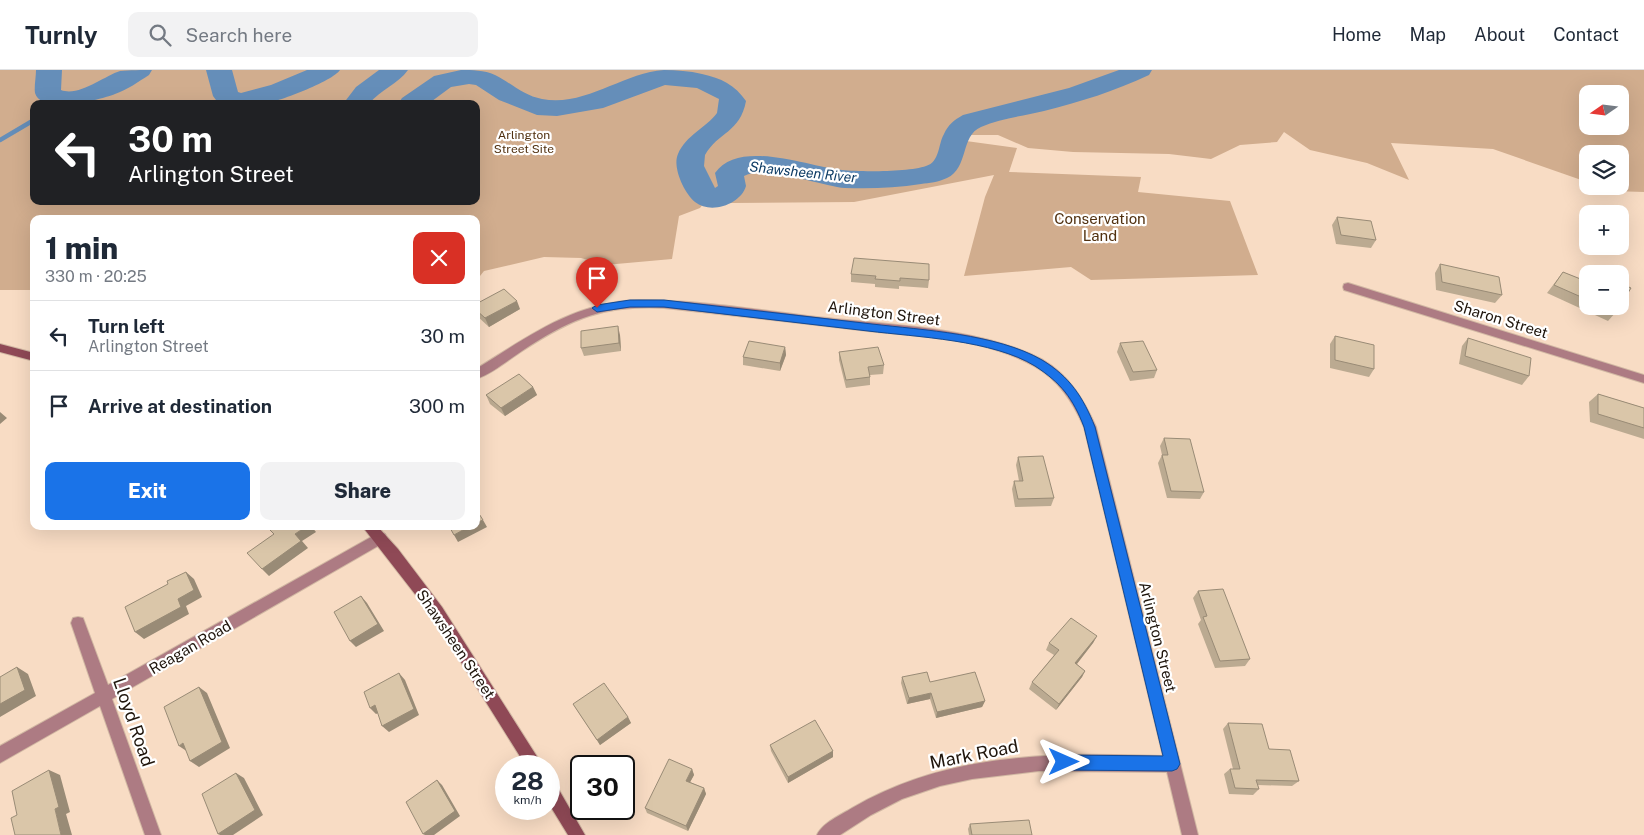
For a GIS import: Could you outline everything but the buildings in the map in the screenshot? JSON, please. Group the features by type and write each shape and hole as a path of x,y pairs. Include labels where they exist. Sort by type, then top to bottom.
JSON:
{"main road":[{"path":"0,348 30,357"},
{"name":"Shawsheen Street","path":"373,530 446,626 528,755"},
{"path":"560,807 577,835"}],"street":[{"name":"Sharon Street","path":"1348,287 1644,379"},
{"name":"Arlington Street","path":"480,373 577,315 597,308 640,303 664,304 939,336 992,345 1038,363 1056,374 1071,389 1082,407 1090,427 1190,835"},
{"name":"Reagan Road","path":"0,755 380,538"},
{"name":"Lloyd Road","path":"78,623 153,835"},
{"name":"Mark Road","path":"825,835 864,810 908,789 946,776 988,768 1044,763 1172,764"}],"green space":[{"path":"0,70 1644,70 1644,192 1629,192 1629,145 1579,145 1579,179 1493,149 1391,143 1409,180 1367,163 1310,150 1284,132 1277,142 1240,145 1211,159 1169,154 1073,152 1028,148 998,135 971,135 966,141 1017,148 1009,172 1141,177 1138,192 1230,201 1258,275 1091,280 1071,267 964,276 985,197 994,175 854,202 731,203 709,196 700,208 679,216 672,259 605,265 581,258 544,257 484,271 480,276 480,215 30,215 30,290 0,290"}],"waterway":[{"name":"Shawsheen River","path":"49,70 48,94 63,100"},
{"name":"Shawsheen River","path":"68,100 106,89 140,70"},
{"name":"Shawsheen River","path":"219,70 226,96 230,100 254,99 280,91 328,70"},
{"name":"Shawsheen River","path":"359,100 365,92 395,70"},
{"name":"Shawsheen River","path":"417,100 443,81 469,76 485,80 508,95 537,107 557,108 603,100 642,83 665,77 705,82 728,94 733,101 731,113 724,123 705,138 691,155 690,166 696,181 705,196 713,198 730,192 732,186 729,173 739,167 752,165 783,167 843,179 891,178 931,174 939,171 946,164 950,158 959,131 972,121 1078,94 1140,70"},
{"path":"0,140 30,122"}],"route":[{"path":"597,308 630,303 664,304 939,336 992,345 1016,353 1056,374 1071,389 1082,407 1090,427 1172,764 1064,762"}],"park label":[{"name":"Arlington Street Site","path":"524,142"},
{"name":"Conservation Land","path":"1100,226"}]}
